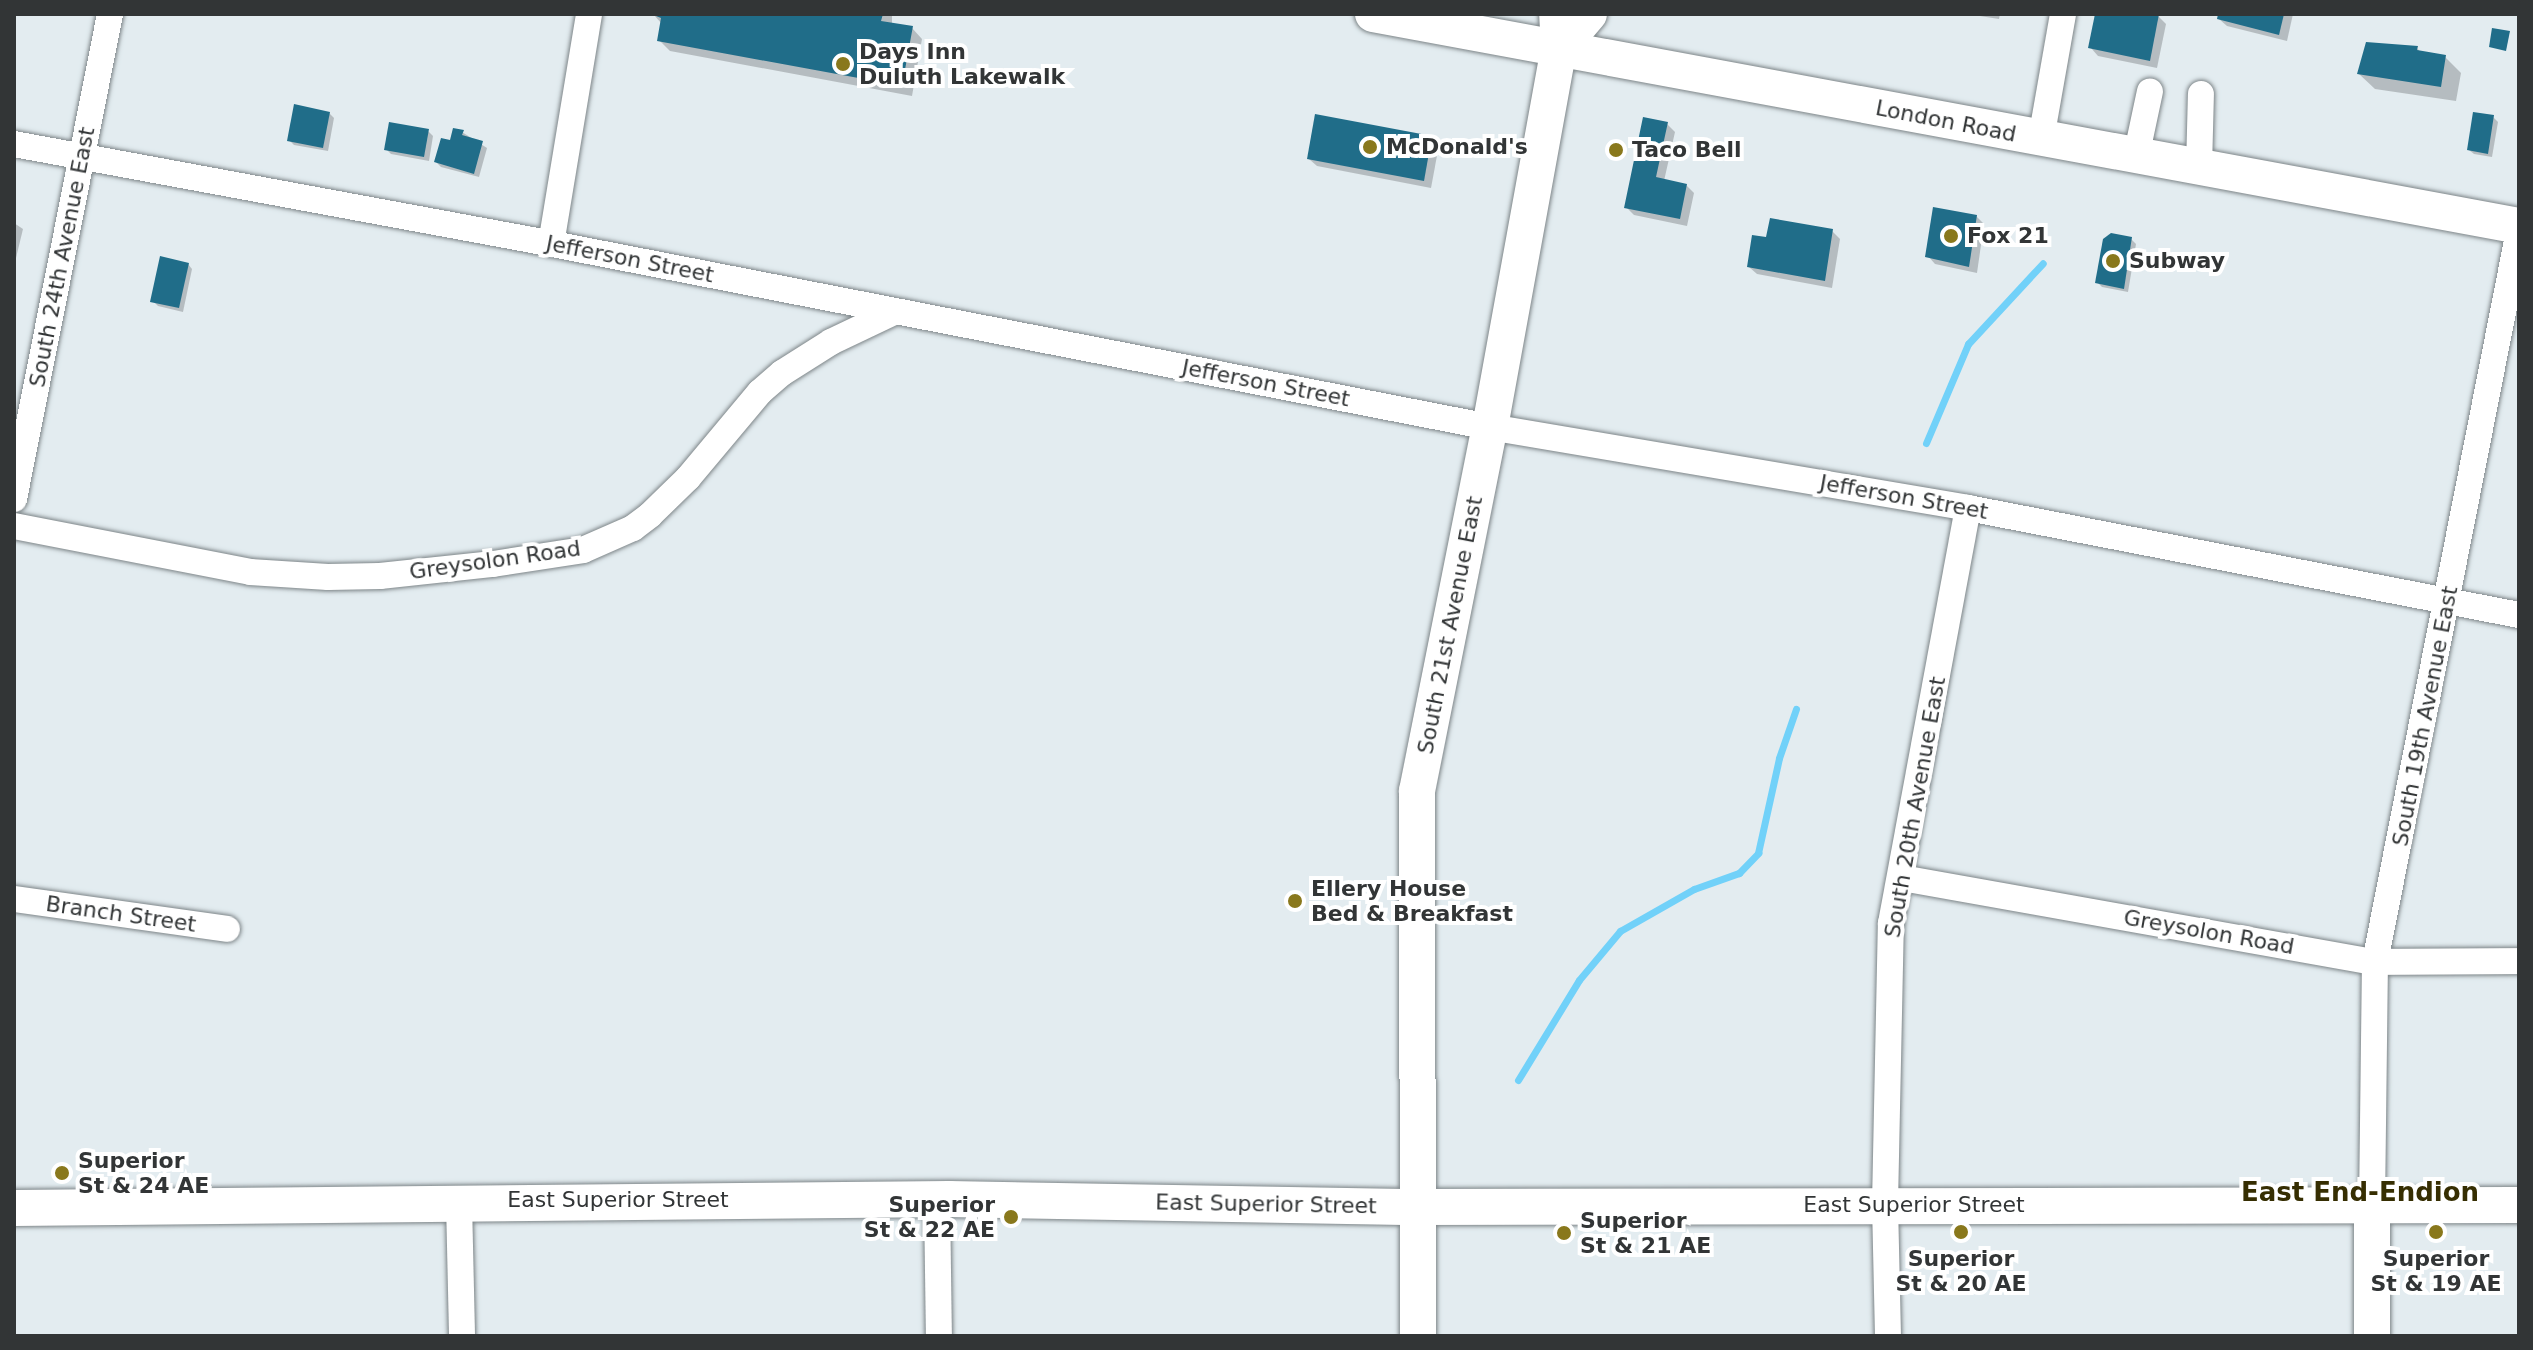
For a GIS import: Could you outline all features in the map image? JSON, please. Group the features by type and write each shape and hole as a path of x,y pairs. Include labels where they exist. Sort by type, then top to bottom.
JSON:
{"street":[{"name":"South 24th Avenue East","path":"14,499 110,14"},
{"path":"551,244 589,14"},
{"name":"London Road","path":"1373,14 2519,228"},
{"name":"South 21st Avenue East","path":"1418,1336 1417,791 1490,427 1559,49 1557,14"},
{"path":"1559,49 1589,14"},
{"path":"2041,139 2063,14"},
{"path":"2136,157 2150,91"},
{"path":"2199,168 2201,94"},
{"name":"Jefferson Street","path":"14,144 551,244 1490,427 1968,508 2519,615"},
{"name":"South 19th Avenue East","path":"2372,1205 2375,962 2519,228"},
{"name":"Greysolon Road","path":"14,526 238,570 328,577 493,564 583,550 633,528 650,515 688,478 760,392 782,373 831,342 894,312"},
{"name":"South 20th Avenue East","path":"1888,1336 1885,1204 1891,923 1902,878 1968,508"},
{"name":"Greysolon Road","path":"1902,878 2375,962 2519,961"},
{"name":"Branch Street","path":"14,899 227,929"},
{"path":"937,1199 939,1336"},
{"name":"East Superior Street","path":"14,1208 937,1199 1419,1207 2519,1205"},
{"path":"459,1202 462,1336"},
{"path":"2372,1205 2372,1336"}],"building":[{"name":"Days Inn Duluth Lakewalk","path":"651,14 883,14 881,21 913,26 902,86 657,41 661,18"},
{"path":"2095,14 2159,14 2150,61 2088,48"},
{"path":"2218,14 2284,14 2279,35 2217,19"},
{"path":"2492,28 2510,31 2506,51 2489,47"},
{"path":"2366,42 2418,46 2417,50 2446,55 2441,87 2357,74"},
{"path":"294,104 330,112 323,148 287,141"},
{"path":"2473,112 2494,115 2488,154 2467,150"},
{"name":"McDonald's","path":"1315,114 1432,136 1424,181 1307,159"},
{"path":"1643,117 1668,122 1656,177 1687,184 1680,219 1624,208"},
{"path":"389,122 429,129 424,157 384,150"},
{"path":"453,128 464,130 462,135 483,141 474,174 434,162 441,138 450,140"},
{"name":"Fox 21","path":"1933,207 1977,215 1969,267 1925,257"},
{"path":"1770,218 1833,229 1825,281 1747,267 1752,235 1766,237"},
{"name":"Subway","path":"2111,233 2132,237 2124,289 2095,283 2103,239"},
{"path":"160,256 189,263 179,308 150,302"}],"waterway":[{"path":"1926,443 1968,344 2043,263"},
{"path":"1518,1080 1579,980 1620,931 1694,889 1739,873 1758,853 1779,758 1796,709"}],"place":[{"name":"Days Inn Duluth Lakewalk","path":"843,64"},
{"name":"McDonald's","path":"1370,147"},
{"name":"Taco Bell","path":"1616,150"},
{"name":"Fox 21","path":"1951,236"},
{"name":"Subway","path":"2113,261"},
{"name":"Ellery House Bed & Breakfast","path":"1295,901"},
{"name":"Superior St & 24 AE","path":"62,1173"},
{"name":"Superior St & 22 AE","path":"1011,1217"},
{"name":"Superior St & 20 AE","path":"1961,1232"},
{"name":"Superior St & 19 AE","path":"2436,1232"},
{"name":"Superior St & 21 AE","path":"1564,1233"}],"district":[{"name":"East End-Endion","path":"2360,1193"}]}
